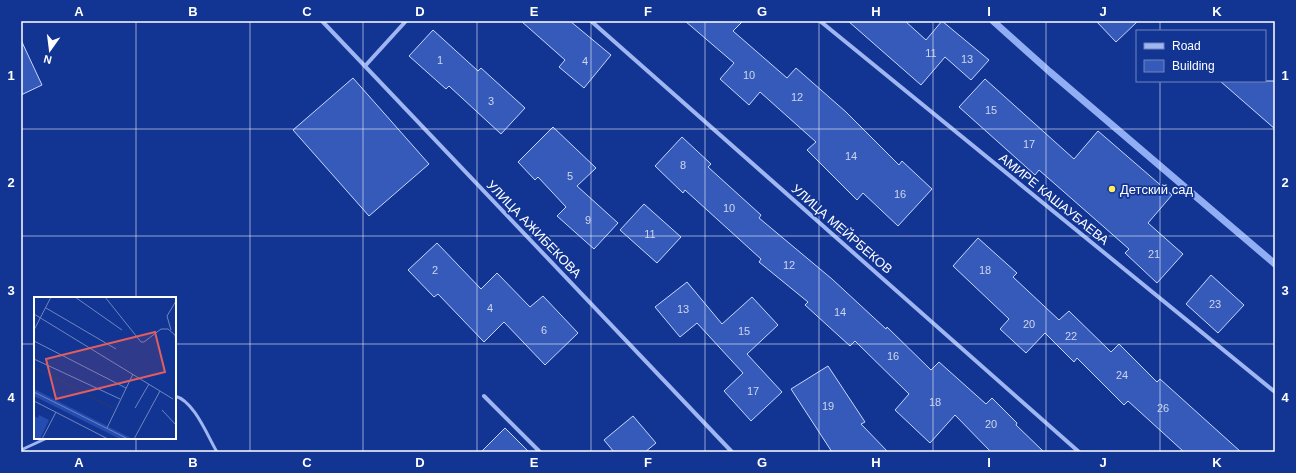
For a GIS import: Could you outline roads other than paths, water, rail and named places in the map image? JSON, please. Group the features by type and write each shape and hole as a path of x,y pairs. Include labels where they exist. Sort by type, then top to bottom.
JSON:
{"street":[{"name":"УЛИЦА АЖИБЕКОВА","path":"322,21 732,452"},
{"path":"365,66 406,21"},
{"name":"УЛИЦА МЕЙРБЕКОВ","path":"591,21 1079,452"},
{"name":"АМИРЕ КАШАУБАЕВА","path":"820,21 1275,392"},
{"path":"484,396 540,452"}],"lane":[{"path":"176,396 180,397 192,407 217,452"},
{"path":"21,450 45,439"}],"waterway":[{"path":"993,21 1050,72 1275,264"}],"place":[{"name":"Детский сад","path":"1112,189"}]}
